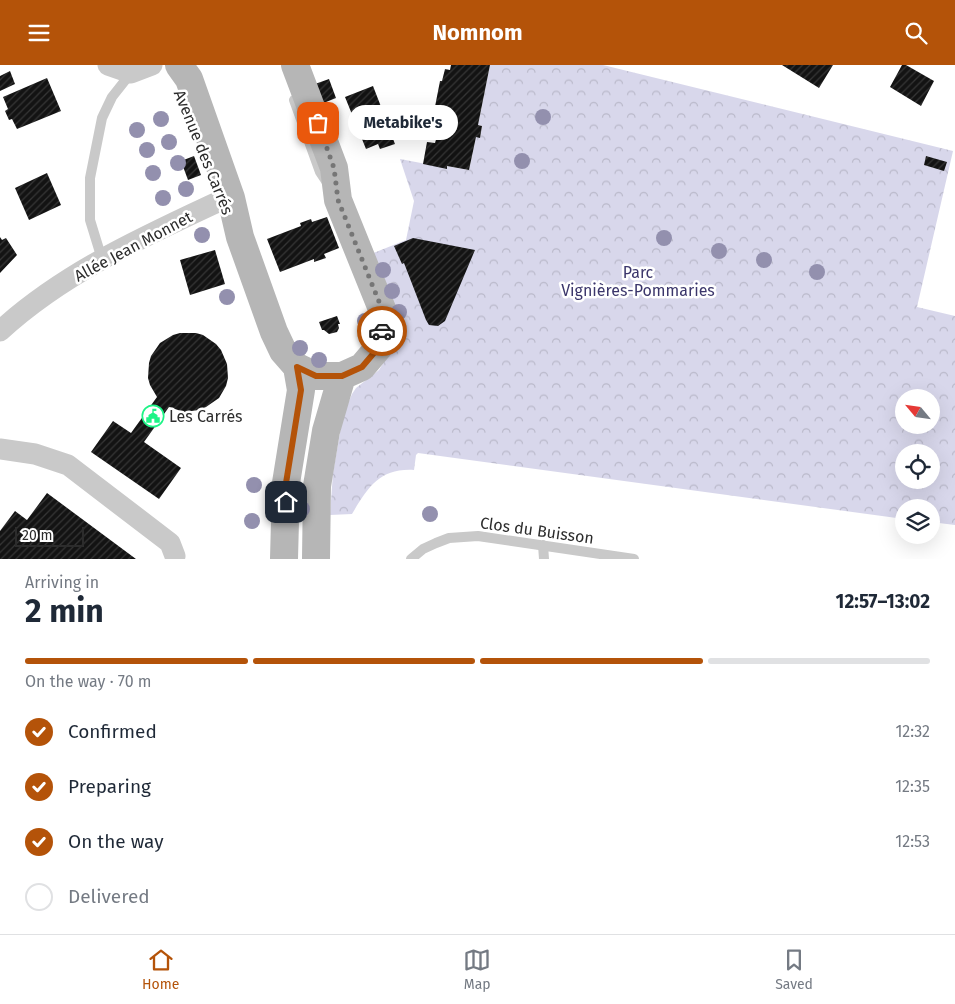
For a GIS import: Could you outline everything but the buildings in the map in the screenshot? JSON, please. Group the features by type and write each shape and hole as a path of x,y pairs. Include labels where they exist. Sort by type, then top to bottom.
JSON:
{"main road":[{"name":"Avenue des Carrés","path":"174,65 177,85 220,201 240,237"},
{"name":"Avenue des Carrés","path":"179,65 193,88 231,198 240,237 274,332 283,351 297,367 316,376 342,376 362,367 379,347 384,324 382,309 338,200 334,168 293,78"},
{"path":"284,559 286,483 301,390 297,367"},
{"path":"316,559 317,486 326,431 342,376"}],"street":[{"path":"108,65 131,73 152,65"},
{"name":"Allée Jean Monnet","path":"0,331 34,302 102,259 220,201"},
{"path":"0,449 35,454 59,461 77,471 170,543 175,556"}],"lane":[{"path":"102,259 90,220 92,170 102,117 112,97 131,73"},
{"name":"Clos du Buisson","path":"411,559 423,549 436,543 464,536 478,536 634,559"},
{"path":"543,545 544,559"}],"green space":[{"name":"Parc Vignières-Pommaries","path":"490,65 603,65 953,151 917,307 955,316 955,525 940,523 940,499 895,499 895,518 418,453 414,470 392,472 376,481 352,514 330,515 333,473 343,415 356,388 379,370 391,350 371,254 406,240 414,201 400,159 469,170 476,137 480,137 482,126 478,125"}],"way so far":[{"path":"318,123 334,168 338,200 382,309 384,324 382,331"}],"place":[{"name":"Metabike's","path":"318,123"},
{"name":"Les Carrés","path":"153,416"}],"route":[{"path":"286,502 286,483 301,390 297,367 316,376 342,376 362,367 379,347 382,331"}]}
